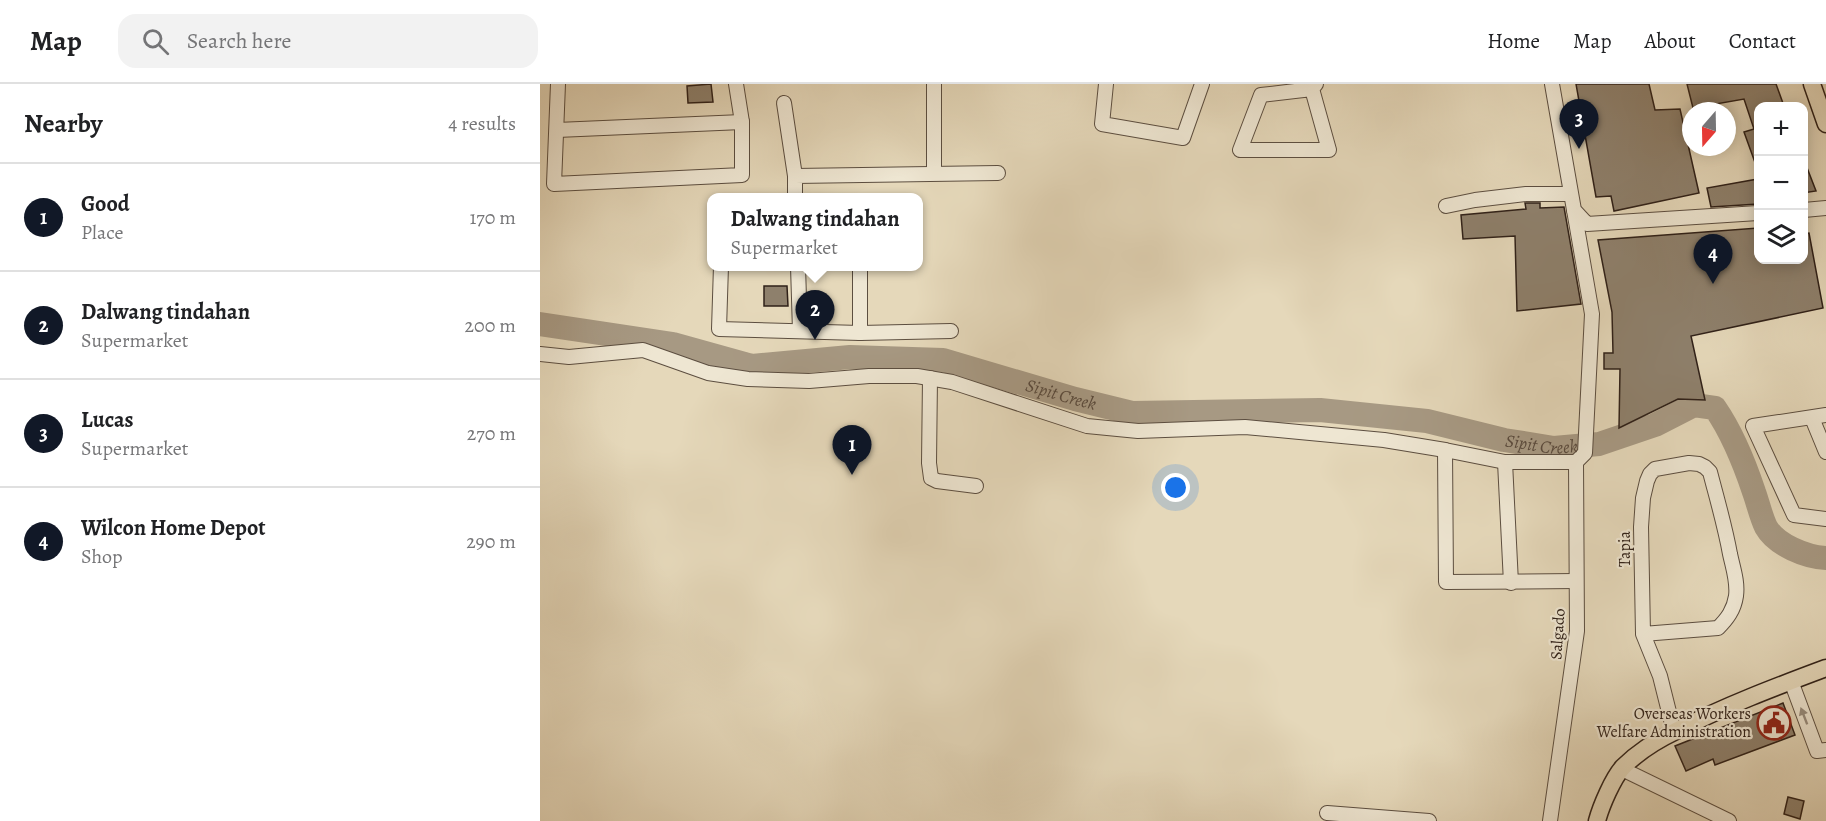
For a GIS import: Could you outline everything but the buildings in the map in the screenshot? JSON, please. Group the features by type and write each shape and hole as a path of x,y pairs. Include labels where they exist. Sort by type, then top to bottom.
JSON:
{"main road":[{"path":"1812,84 1825,118"},
{"path":"1597,821 1601,807 1622,769 1642,750 1660,738 1705,716 1826,668"}],"street":[{"path":"558,84 554,184 742,175 742,122 736,84"},
{"path":"934,84 934,173"},
{"path":"1106,84 1102,124 1183,138 1202,84"},
{"name":"Salgado","path":"1550,821 1577,631 1576,581 1581,458 1587,434 1592,314 1552,84"},
{"path":"1314,87 1329,150 1240,150 1261,95 1314,87"},
{"path":"784,103 795,176 795,193"},
{"path":"557,130 742,122"},
{"path":"795,176 998,173"},
{"path":"1446,206 1526,194 1570,194"},
{"path":"1808,210 1826,208"},
{"path":"1574,210 1587,224 1754,213"},
{"path":"721,271 719,329 860,333 951,331"},
{"path":"798,271 800,331"},
{"path":"860,271 860,333"},
{"path":"540,354 569,357 643,350 708,373 748,379 809,381 869,376 917,376 952,382 1087,426 1138,431 1245,427 1384,440 1505,462 1581,458"},
{"path":"930,378 928,463 931,476 937,481 976,486"},
{"path":"1826,452 1819,416 1753,426 1794,515 1826,519"},
{"path":"1445,450 1446,582 1576,581"},
{"path":"1505,462 1511,583"},
{"name":"Tapia","path":"1643,634 1718,628 1732,611 1737,583 1723,517 1710,472 1699,464 1689,463 1655,469 1650,474 1644,489 1641,528 1643,634 1660,676 1674,732"},
{"path":"1791,681 1817,751 1826,750"},
{"path":"1622,769 1729,821"},
{"path":"1327,813 1429,821"}],"waterway":[{"name":"Sipit Creek","path":"540,324 673,344 752,366 850,357 943,360 1075,399 1132,413 1320,410 1427,421 1504,440 1554,448 1599,444 1655,425 1694,405 1715,408 1738,448 1766,527 1777,539 1792,549 1826,558"}],"place":[{"name":"Lucas","path":"1579,149"},
{"name":"Wilcon Home Depot","path":"1713,284"},
{"name":"Dalwang tindahan","path":"815,340"},
{"name":"Good","path":"852,475"},
{"name":"Overseas Workers Welfare Administration","path":"1774,723"}]}
